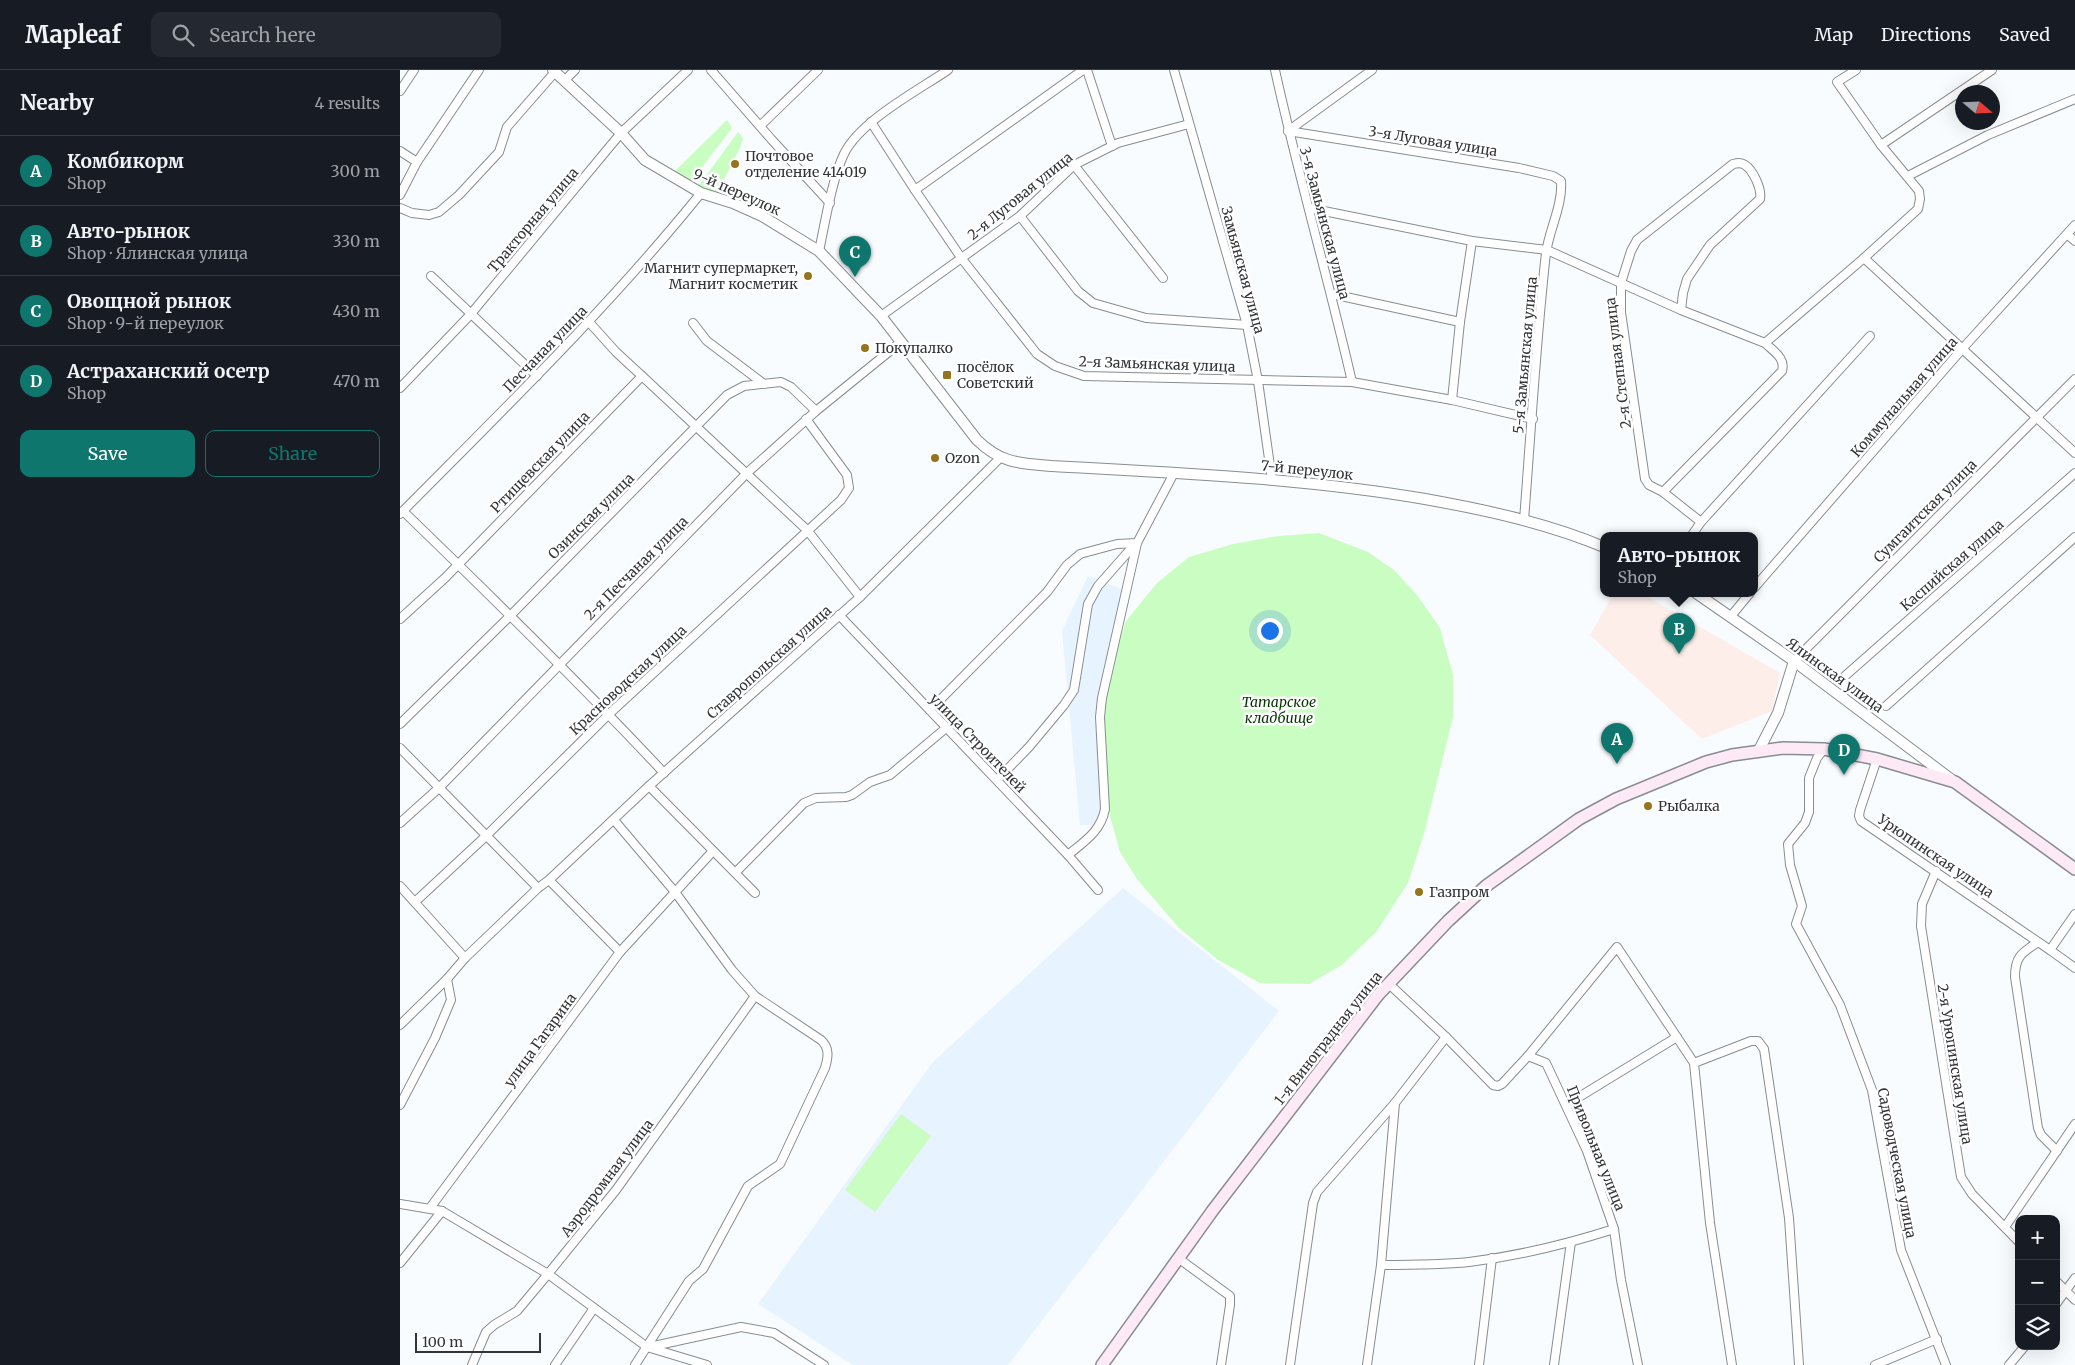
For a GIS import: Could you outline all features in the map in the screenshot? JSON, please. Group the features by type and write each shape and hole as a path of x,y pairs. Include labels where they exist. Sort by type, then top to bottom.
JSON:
{"main road":[{"name":"1-я Виноградная улица","path":"1102,1365 1224,1195 1388,984 1448,921 1486,886 1579,819 1616,799 1688,769 1732,755 1759,750 1804,747 1824,749 1877,759 1955,782 2075,869"}],"street":[{"path":"400,91 414,70"},
{"path":"400,195 418,162 479,70"},
{"path":"564,81 575,70"},
{"name":"Тракторная улица","path":"400,388 470,315 620,133 688,70"},
{"path":"711,70 830,202"},
{"path":"760,126 818,70"},
{"path":"819,251 830,202 844,154 860,132 872,122 948,70"},
{"path":"915,190 1083,70"},
{"path":"1087,70 1112,146"},
{"name":"Замьянская улица","path":"1174,70 1246,325 1258,380 1272,480"},
{"name":"3-я Замьянская улица","path":"1275,70 1288,131 1332,294 1352,382"},
{"path":"1288,131 1372,70"},
{"path":"1765,343 1918,209 1919,191 1881,145 1838,82 1856,70"},
{"path":"1881,145 1992,70"},
{"path":"400,208 412,213 429,215 440,212 459,195 499,152 507,127 554,71"},
{"name":"9-й переулок","path":"554,71 646,160 701,193 733,203 762,216 819,251 881,316 977,440 990,453 1000,458"},
{"path":"1908,176 1988,135 2075,99"},
{"name":"2-я Замьянская улица","path":"872,122 962,259 1037,354 1068,372 1084,376 1352,382 1452,400 1533,418"},
{"name":"2-я Луговая улица","path":"881,316 1020,216 1074,166 1118,143 1189,124"},
{"name":"3-я Луговая улица","path":"1288,131 1519,168 1556,177 1560,182 1560,193"},
{"path":"400,152 418,162"},
{"name":"2-я Степная улица","path":"1681,310 1687,279 1710,245 1760,199 1761,193 1746,165 1733,164 1637,240 1630,251 1621,283 1621,312 1645,480 1649,485 1663,492 1701,522"},
{"path":"1074,166 1163,278"},
{"name":"Песчаная улица","path":"402,513 589,322 666,237 701,193"},
{"name":"5-я Замьянская улица","path":"1524,520 1547,250 1560,193"},
{"path":"1309,208 1472,241 1547,250 1681,310 1765,343 1781,359 1783,364 1782,371 1663,492"},
{"path":"1020,216 1078,291 1092,303 1146,318 1246,325"},
{"name":"Коммунальная улица","path":"1758,583 1963,348 2075,225"},
{"path":"2067,234 2075,242"},
{"path":"1452,400 1460,322 1472,241"},
{"path":"1864,258 2075,453"},
{"path":"431,276 470,315 537,376"},
{"path":"1332,294 1460,322"},
{"path":"589,322 616,352 698,426 807,530 860,598"},
{"path":"693,323 707,341 764,384"},
{"path":"1694,532 1701,522 1870,336"},
{"name":"2-я Песчаная улица","path":"400,823 440,787 747,473 816,410 901,342"},
{"name":"Ртищевская улица","path":"400,619 445,578 642,376"},
{"name":"Сумгаитская улица","path":"1794,661 2075,379"},
{"name":"Озинская улица","path":"400,724 511,615 727,396 737,389 782,382 791,387 816,410"},
{"name":"Красноводская улица","path":"416,901 486,836 609,714 846,494 849,488 847,475 806,420"},
{"name":"7-й переулок","path":"1000,458 1026,464 1272,480 1388,493 1472,508 1524,520 1600,546"},
{"name":"Ставропольская улица","path":"400,1025 447,979 465,958 538,888 549,880 649,786 860,598 1000,458"},
{"name":"Каспийская улица","path":"1845,676 2075,472"},
{"path":"997,780 1029,747 1074,690 1088,604 1098,586 1137,543 1174,473"},
{"path":"402,513 511,615 558,665 609,714 664,774"},
{"path":"1886,706 2075,537"},
{"path":"930,710 1048,592 1068,565 1080,554 1117,544 1137,543"},
{"path":"1068,855 1096,831 1103,819 1105,809 1100,716 1102,698 1137,543"},
{"name":"Ялинская улица","path":"1702,597 1794,661 1955,782"},
{"path":"1731,616 1747,597"},
{"name":"улица Строителей","path":"839,615 1068,855 1098,890"},
{"path":"1759,750 1778,713 1794,661"},
{"path":"736,872 804,803 816,798 846,797 870,782 890,775 946,728"},
{"path":"400,748 538,888"},
{"name":"Садоводческая улица","path":"1824,749 1817,758 1809,778 1809,812 1805,823 1788,844 1790,865 1802,906 1796,924 1840,1005 1872,1090 1901,1250 1946,1365"},
{"name":"Урюпинская улица","path":"1877,759 1859,816 1861,821 2075,968"},
{"path":"649,786 755,893"},
{"path":"614,820 675,892 732,970 755,996 824,1043 828,1060 780,1164 748,1186 703,1269 689,1281 635,1365"},
{"name":"улица Гагарина","path":"430,1208 620,952 713,851"},
{"name":"2-я Урюпинская улица","path":"1936,871 1922,904 1920,926 1961,1177 1972,1194 2015,1238"},
{"path":"549,880 620,952"},
{"path":"400,886 416,901 465,958"},
{"path":"2050,950 2075,914"},
{"path":"2038,942 2018,958 2015,966 2015,977 2038,1128 2041,1136 2057,1151"},
{"path":"1388,984 1446,1037 1488,1082 1498,1086 1528,1056 1617,947 1694,1064 1710,1224 1732,1365"},
{"path":"400,1105 435,1038 451,1000 447,979"},
{"name":"Аэродромная улица","path":"472,1365 486,1332 494,1324 517,1311 616,1190 755,996"},
{"path":"1290,1365 1315,1197 1320,1186 1395,1103 1446,1037"},
{"path":"1566,1105 1677,1037"},
{"path":"1694,1064 1752,1040 1758,1041 1764,1049 1789,1218 1798,1365"},
{"name":"Привольная улица","path":"1528,1056 1546,1063 1587,1151 1614,1230 1621,1280 1638,1365"},
{"path":"1367,1365 1381,1265 1395,1103"},
{"path":"2005,1227 2075,1124"},
{"path":"400,1204 442,1211 548,1274 647,1347 707,1365"},
{"path":"400,1263 442,1211"},
{"path":"1381,1265 1468,1262 1571,1242 1614,1230"},
{"path":"1554,1365 1571,1242"},
{"path":"1178,1258 1230,1296 1222,1365"},
{"path":"1479,1365 1492,1258"},
{"path":"2060,1299 2075,1278"},
{"path":"2060,1285 2075,1300"},
{"path":"555,1365 594,1308"},
{"path":"647,1347 741,1327 774,1334 824,1365"},
{"path":"1875,1365 1937,1339"},
{"path":"2009,1365 2022,1350"}],"shaded area":[{"path":"1088,576 1122,589 1095,718 1105,824 1080,825 1062,631"},
{"path":"1612,597 1648,597 1780,673 1772,711 1702,739 1590,635"},
{"path":"1123,888 1279,1011 1008,1365 853,1365 758,1304 933,1062"}],"green space":[{"path":"727,120 732,128 690,183 672,174"},
{"path":"738,132 743,138 741,146 714,199 697,188"},
{"name":"Татарское кладбище","path":"1319,533 1368,552 1394,570 1417,595 1440,628 1453,675 1453,717 1424,834 1408,883 1377,931 1342,965 1309,984 1260,983 1218,960 1179,928 1137,879 1120,852 1110,816 1105,761 1105,704 1114,657 1126,621 1157,583 1189,557 1233,544 1278,536"},
{"path":"901,1114 931,1136 875,1212 845,1190"}],"place":[{"name":"Почтовое отделение 414019","path":"735,164"},
{"name":"Магнит супермаркет, Магнит косметик","path":"808,276"},
{"name":"Овощной рынок","path":"855,277"},
{"name":"Покупалко","path":"865,348"},
{"name":"посёлок Советский","path":"947,375"},
{"name":"Ozon","path":"935,458"},
{"name":"Авто-рынок","path":"1679,654"},
{"name":"Комбикорм","path":"1617,764"},
{"name":"Астраханский осетр","path":"1844,775"},
{"name":"Рыбалка","path":"1648,806"},
{"name":"Газпром","path":"1419,892"}]}
